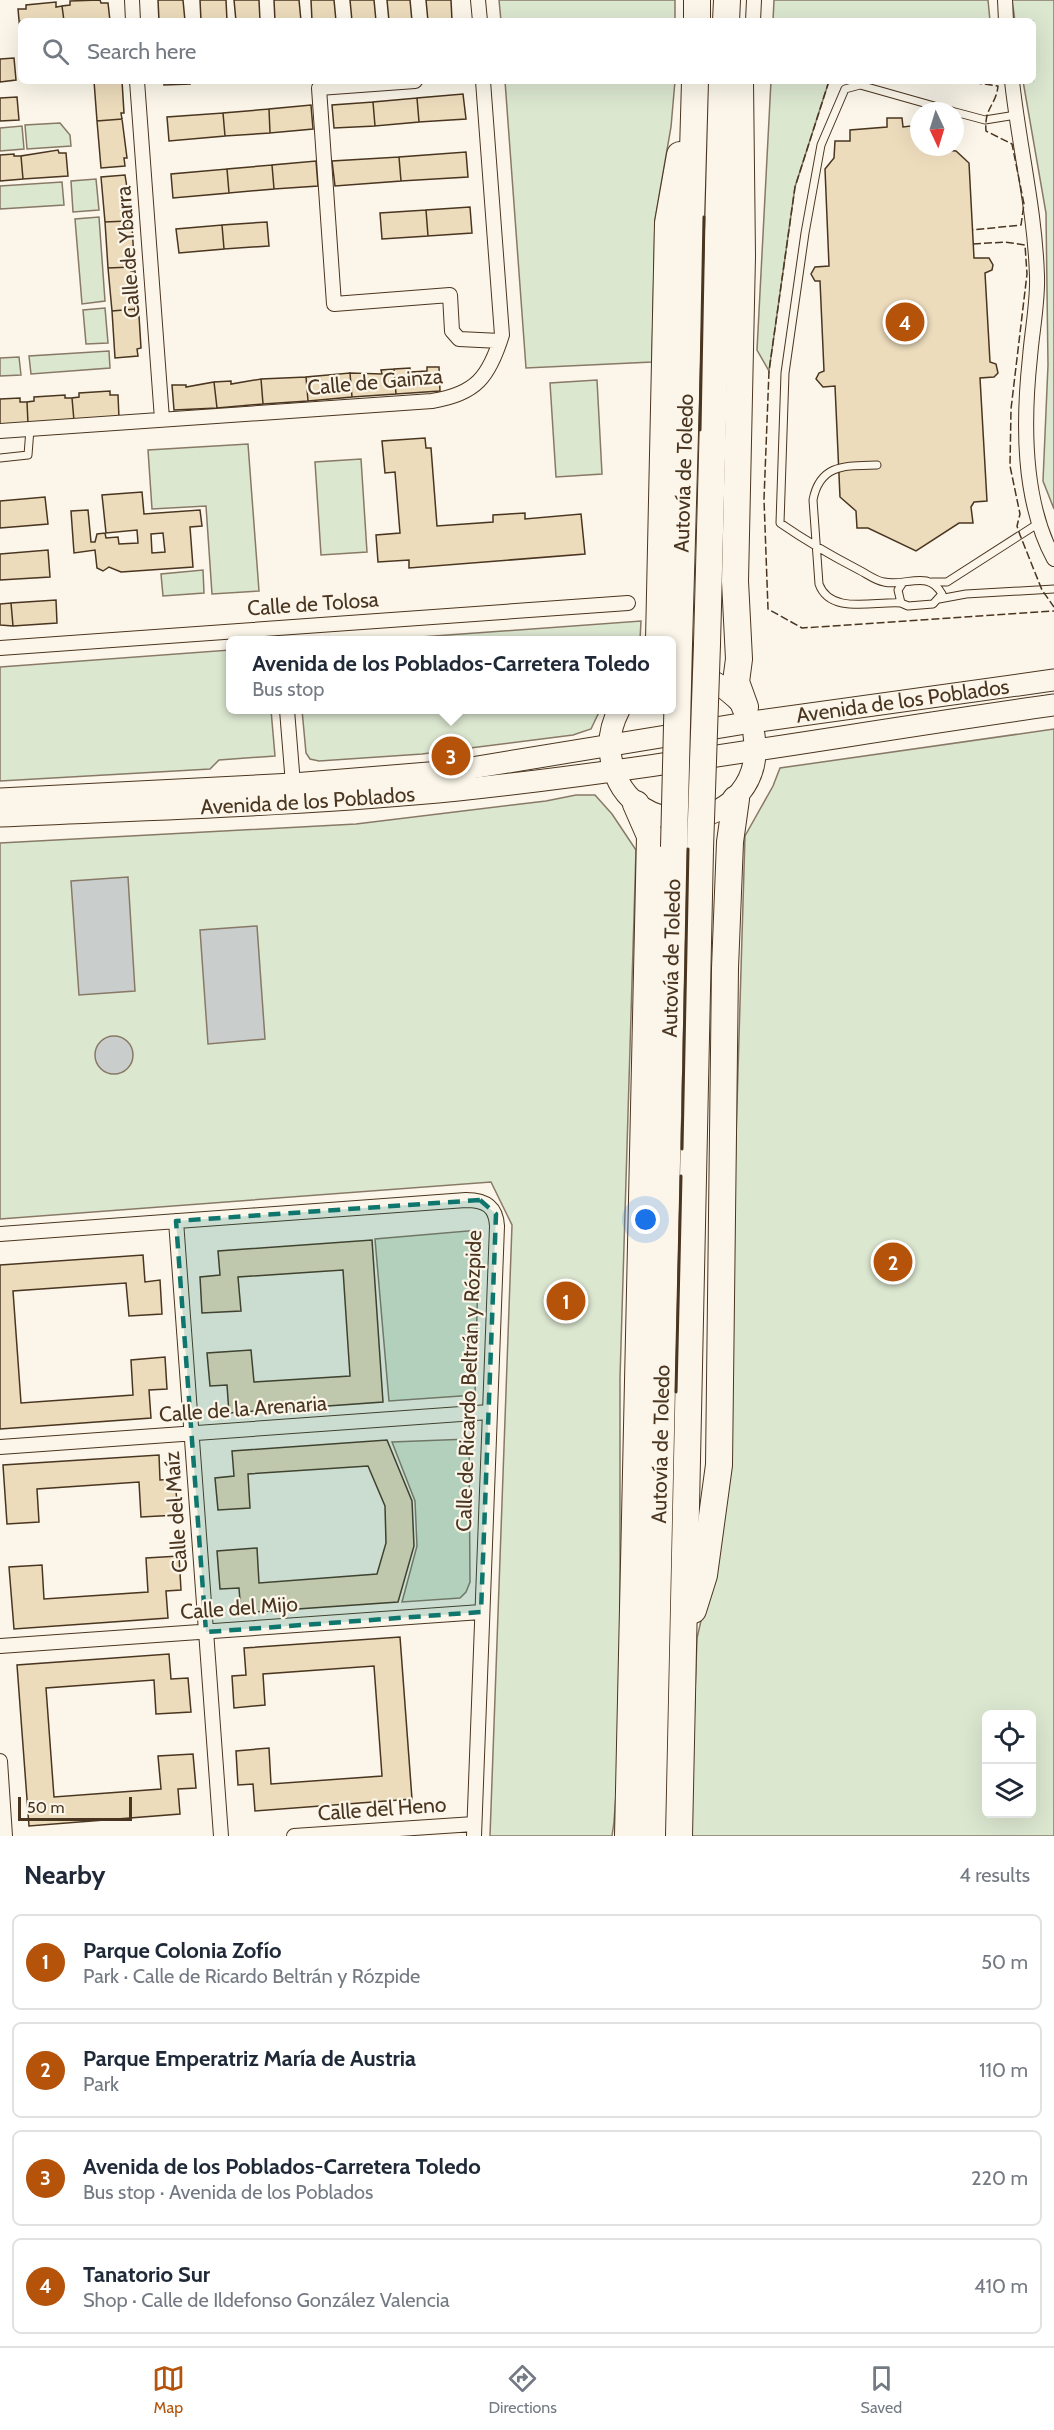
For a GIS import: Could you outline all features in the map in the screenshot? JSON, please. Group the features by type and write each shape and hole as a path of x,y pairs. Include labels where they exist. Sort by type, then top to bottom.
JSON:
{"highway":[{"path":"697,0 697,18"},
{"path":"726,18 727,0"},
{"path":"740,0 740,18"},
{"name":"Autovía de Toledo","path":"669,636 694,84"},
{"name":"Autovía de Toledo","path":"680,1836 700,849 722,84"},
{"path":"740,84 742,256 735,581 739,659 736,682 748,715"},
{"name":"Autovía de Toledo","path":"652,1836 674,847 671,714"},
{"path":"684,1636 704,1575 719,1465 725,969 730,842 736,799"},
{"path":"628,1836 650,836 636,804"}],"main road":[{"path":"618,714 612,727 609,746 613,771 622,789 636,804 663,817 679,820 711,814 736,799 748,782 756,749 748,715 728,689 707,678 676,674"},
{"name":"Avenida de los Poblados","path":"0,799 293,784 453,771 609,746 748,715 1054,680"},
{"name":"Avenida de los Poblados","path":"0,816 396,795 613,771 1054,705"}],"street":[{"path":"132,0 133,18"},
{"path":"478,0 480,18"},
{"path":"753,18 754,0"},
{"path":"1005,0 1006,18"},
{"name":"Calle de Ybarra","path":"137,84 162,419"},
{"path":"374,84 319,88 334,304 450,296 452,331 459,339 500,341"},
{"name":"Calle de Gainza","path":"0,431 450,398 468,391 480,381 492,365 500,341 483,84"},
{"path":"742,256 751,84"},
{"path":"1012,84 1035,232 1037,280 1028,372 1029,476 1039,523 1054,559"},
{"name":"Calle de Tolosa","path":"240,636 628,603"},
{"name":"Calle de Tolosa","path":"0,648 226,637"},
{"path":"287,714 293,784"},
{"name":"Calle de Ricardo Beltrán y Rózpide","path":"0,1234 466,1200 480,1200 489,1205 496,1214 497,1226 474,1830"},
{"name":"Calle del Maíz","path":"176,1221 221,1836"},
{"name":"Calle de la Arenaria","path":"0,1447 489,1412"},
{"name":"Calle del Mijo","path":"0,1646 481,1612"},
{"path":"0,1761 5,1836"},
{"name":"Calle del Heno","path":"294,1836 474,1830"}],"lane":[{"path":"902,584 882,582 816,548 780,523 785,373 805,233 821,145 833,112 845,89 860,85 921,102"},
{"path":"964,114 985,120 1016,115"},
{"path":"0,458 28,455 30,429"},
{"path":"878,465 838,466 815,487 813,500 816,548 822,594 830,601 845,604 901,603 921,606 933,604 942,594 932,582"},
{"path":"901,603 898,590 902,584 911,579 947,582 1039,523"},
{"path":"939,599 966,594 1054,589"},
{"path":"620,1836 629,1770"}],"highlighted area":[{"path":"480,1200 496,1214 481,1612 206,1632 176,1221"}],"green space":[{"path":"499,0 675,0 675,18 501,18"},
{"path":"774,0 988,0 990,18 773,18"},
{"path":"1012,0 1054,0 1054,509 1043,481 1048,365 1046,213 1024,84 1036,84 1036,18 1015,18"},
{"path":"505,84 675,84 671,127 655,219 652,362 526,368"},
{"path":"771,84 828,84 795,187 769,371 757,350"},
{"path":"60,123 70,135 71,146 27,149 25,125"},
{"path":"22,126 24,149 0,151 0,128"},
{"path":"96,179 99,210 73,212 71,181"},
{"path":"62,182 64,205 0,209 0,186"},
{"path":"99,217 105,301 82,304 75,219"},
{"path":"105,308 108,343 86,344 83,310"},
{"path":"109,351 110,368 31,374 29,356"},
{"path":"19,357 21,375 0,376 0,358"},
{"path":"597,380 602,474 556,477 550,383"},
{"path":"248,444 259,591 212,594 206,506 152,509 148,450"},
{"path":"361,459 367,552 321,555 315,462"},
{"path":"203,570 204,593 163,596 161,574"},
{"path":"641,621 640,636 434,636"},
{"path":"226,650 226,714 271,714 275,756 219,760 210,769 0,781 0,667"},
{"path":"302,714 598,714 591,729 573,735 422,754 319,761 310,759 306,753"},
{"path":"1054,729 1054,1836 690,1836 697,1638 716,1556 726,1474 745,836 773,786 780,768"},
{"path":"576,795 595,795 612,814 636,850 620,1378 620,1737 614,1822 612,1836 490,1836 512,1225 491,1182 0,1219 0,843 356,824 546,801"},
{"path":"479,1230 475,1395 389,1401 375,1239"},
{"path":"469,1439 470,1582 466,1592 460,1598 402,1602 417,1546 415,1501 392,1442"}],"shaded area":[{"path":"128,877 135,991 79,995 71,881"},
{"path":"257,926 265,1039 208,1044 200,930"},
{"path":"114,1036 127,1042 133,1055 127,1068 114,1074 101,1068 95,1055 101,1042"}],"building":[{"path":"100,0 101,3 108,3 110,18 64,18 62,6 70,5 70,1"},
{"path":"158,0 183,0 185,18 159,18"},
{"path":"200,0 226,0 227,18 201,18"},
{"path":"234,0 259,0 260,18 236,18"},
{"path":"274,0 299,0 301,18 275,18"},
{"path":"311,0 334,0 336,18 312,18"},
{"path":"350,0 374,0 376,18 352,18"},
{"path":"387,0 410,0 412,18 389,18"},
{"path":"426,0 451,0 452,18 428,18"},
{"path":"56,2 56,7 62,6 64,18 19,18 18,9 26,9 26,5"},
{"path":"14,58 16,80 0,82 0,59"},
{"path":"94,84 122,84 124,113 121,113 122,119 97,121"},
{"path":"463,94 466,119 419,122 417,98"},
{"path":"17,97 19,120 0,121 0,98"},
{"path":"417,98 419,122 375,126 373,102"},
{"path":"373,102 375,126 334,128 332,105"},
{"path":"311,105 313,129 270,133 269,109"},
{"path":"269,109 270,133 225,136 223,113"},
{"path":"223,113 225,136 169,141 167,117"},
{"path":"887,118 902,118 903,127 910,126 910,156 961,156 969,163 974,258 989,258 993,265 992,270 985,273 990,362 996,364 998,373 994,377 980,378 987,501 974,502 971,507 973,523 959,523 916,551 868,528 857,528 856,511 840,497 835,386 823,387 816,379 819,373 824,371 820,281 815,281 811,274 815,267 829,266 825,169 834,158 835,141 850,141 850,130 887,127"},
{"path":"122,119 127,158 124,158 125,166 101,168 97,121"},
{"path":"58,150 59,153 66,153 68,176 23,179 21,156"},
{"path":"466,152 468,177 401,181 399,157"},
{"path":"14,154 14,156 21,156 23,179 0,181 0,155"},
{"path":"399,157 401,181 335,186 332,161"},
{"path":"316,161 318,186 274,189 272,165"},
{"path":"272,165 274,189 229,193 227,169"},
{"path":"227,169 229,193 173,198 171,174"},
{"path":"125,175 131,213 126,213 127,221 105,222 101,177"},
{"path":"470,207 472,233 428,236 426,210"},
{"path":"426,210 428,236 382,239 380,213"},
{"path":"127,221 128,227 132,227 134,258 131,258 131,267 108,268 105,222"},
{"path":"267,222 269,246 224,249 222,225"},
{"path":"222,225 224,249 179,253 176,229"},
{"path":"131,267 131,271 135,271 138,302 135,302 135,309 112,311 108,268"},
{"path":"135,309 135,317 139,316 141,348 137,349 138,356 115,358 112,311"},
{"path":"427,367 439,367 440,391 396,394 394,369 410,368 410,372 427,371"},
{"path":"394,369 396,394 352,397 350,373 382,374 381,370"},
{"path":"350,373 352,397 308,401 306,377"},
{"path":"306,377 308,401 263,404 261,379"},
{"path":"261,379 263,404 217,408 214,382 231,381 231,384"},
{"path":"214,382 217,408 174,410 172,385 186,385 186,387"},
{"path":"110,391 110,395 118,395 119,418 74,421 72,398 79,397 79,393"},
{"path":"65,395 65,398 72,398 74,421 28,424 27,402 34,401 34,397"},
{"path":"20,398 20,402 27,402 28,424 0,426 0,399"},
{"path":"425,438 426,448 431,448 437,526 493,522 493,515 525,513 525,519 581,514 585,554 409,568 409,560 378,562 376,535 400,533 395,472 385,473 382,441"},
{"path":"142,492 144,514 200,510 202,526 190,527 193,567 121,572 109,567 103,571 97,568 95,550 74,553 71,511 88,510 91,542 95,542 97,534 105,533 106,538 118,537 119,544 138,543 137,530 106,533 102,495","holes":["163,533 165,552 152,553 151,534"]},
{"path":"45,497 48,524 0,528 0,501"},
{"path":"48,550 50,577 0,580 0,554"},
{"path":"56,600 57,623 13,626 11,603"},
{"path":"11,603 13,626 0,625 0,604"},
{"path":"372,1240 383,1402 229,1413 227,1385 210,1386 207,1353 251,1350 254,1382 350,1376 343,1270 238,1277 241,1311 202,1313 200,1277 220,1275 218,1251"},
{"path":"143,1255 145,1282 160,1280 162,1314 129,1316 126,1283 13,1291 21,1403 133,1395 131,1360 165,1357 167,1389 149,1390 151,1418 0,1429 0,1265"},
{"path":"387,1440 412,1501 414,1546 398,1602 241,1613 239,1588 220,1589 217,1551 257,1548 259,1583 377,1574 386,1543 385,1506 368,1466 248,1474 250,1508 218,1510 215,1478 234,1476 232,1451"},
{"path":"159,1455 160,1480 175,1479 178,1515 141,1517 139,1482 37,1489 39,1522 7,1524 3,1465"},
{"path":"179,1556 181,1590 166,1591 168,1618 14,1629 9,1567 42,1565 44,1599 148,1592 146,1558"},
{"path":"400,1637 412,1799 255,1811 253,1784 238,1785 236,1751 269,1748 271,1784 382,1776 374,1666 263,1674 265,1705 234,1708 232,1676 246,1675 244,1648"},
{"path":"169,1654 171,1679 188,1678 191,1712 156,1714 154,1680 46,1688 54,1797 161,1789 158,1756 193,1754 196,1788 178,1789 180,1814 29,1826 17,1665"}],"fence":[{"path":"828,84 795,187 769,371 764,499 768,609 802,628 1054,611"},
{"path":"972,230 1021,225 1024,204 1012,144 986,131 988,111 998,86 984,84"},
{"path":"973,244 1005,242 1025,245 1027,274 1011,409 1010,466 1020,514 1017,526 1042,590 1054,607"}],"wall":[{"path":"700,430 704,217"},
{"path":"682,1149 688,849"},
{"path":"676,1392 681,1176"}],"place":[{"name":"Tanatorio Sur","path":"905,322"},
{"name":"Avenida de los Poblados-Carretera Toledo","path":"451,756"},
{"name":"Parque Emperatriz María de Austria","path":"893,1262"},
{"name":"Parque Colonia Zofío","path":"566,1301"}]}
